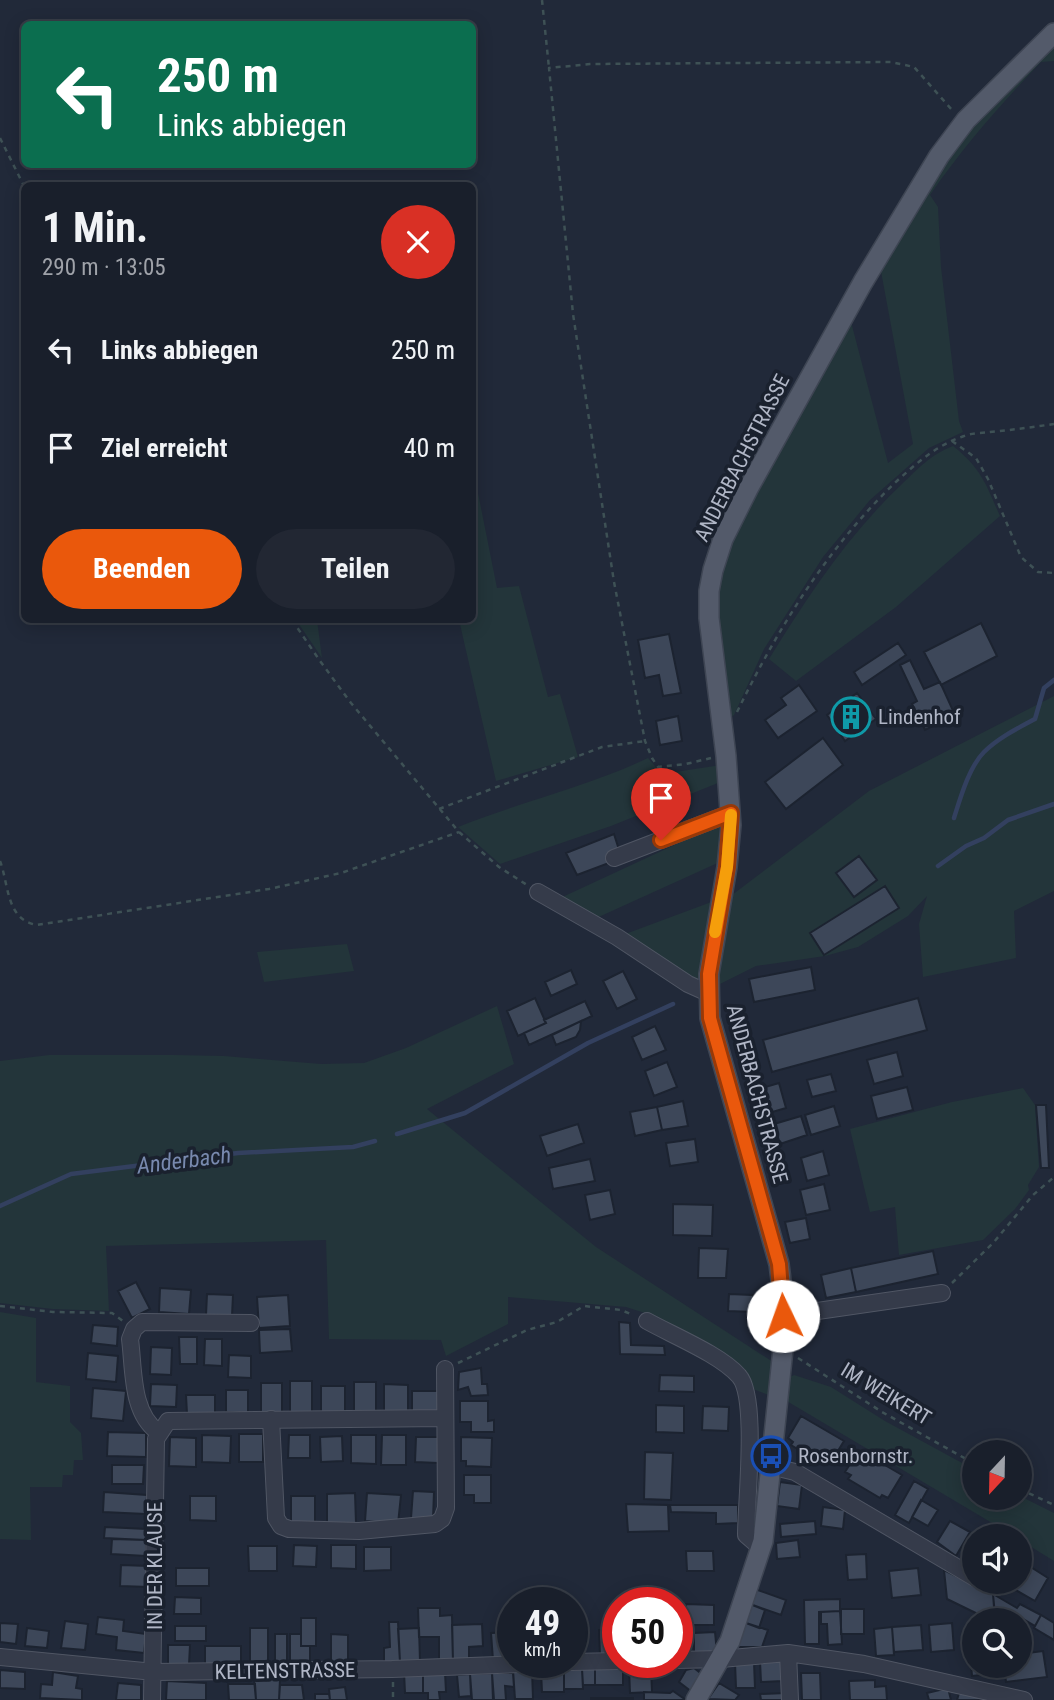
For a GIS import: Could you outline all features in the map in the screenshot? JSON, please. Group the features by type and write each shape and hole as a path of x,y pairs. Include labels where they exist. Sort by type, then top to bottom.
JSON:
{"main road":[{"name":"ANDERBACHSTRASSE","path":"695,1700 721,1659 740,1614 761,1548 783,1349 779,1264 710,1018 708,993 714,935 727,867 731,813 724,729 709,618 709,591 716,554 737,509 863,282 939,156 966,120 1054,33"}],"street":[{"path":"614,858 731,813"},
{"path":"538,892 617,937 688,984 708,993"},
{"path":"783,1316 942,1293"},
{"path":"647,1321 723,1363 741,1378 747,1388 750,1419 746,1535 761,1548"},
{"path":"251,1322 142,1322 134,1329 130,1339 139,1407 150,1426 158,1432 168,1422 444,1418"},
{"path":"271,1419 276,1518 281,1526 289,1529 359,1531 435,1524 442,1519 446,1508 445,1368"},
{"name":"IN DER KLAUSE","path":"152,1700 158,1432"},
{"path":"770,1466 795,1472 962,1570"},
{"path":"788,1653 790,1700"},
{"path":"693,1660 788,1653 864,1664 1024,1700"},
{"name":"KELTENSTRASSE","path":"0,1657 154,1672 497,1665"}],"path":[{"path":"541,0 573,314 612,569 645,741 659,767 714,757"},
{"path":"549,68 590,64 891,62 914,66 945,103 966,120"},
{"path":"0,138 22,182"},
{"path":"724,729 736,715 764,657 832,554 873,504 900,479 932,450 965,435 1054,424"},
{"path":"952,441 976,458 988,479 1021,557 1038,572 1054,573"},
{"path":"294,623 351,703 459,832 499,867 538,892"},
{"path":"439,809 602,747 645,741"},
{"path":"0,861 10,902 20,919 37,925 269,889 329,876 407,852 459,832"},
{"path":"942,1293 994,1242 1032,1195 1054,1177"},
{"path":"0,1306 53,1312 113,1313 134,1329"},
{"path":"445,1368 491,1349 527,1330 557,1322 584,1306 621,1310 647,1321"},
{"name":"IM WEIKERT","path":"783,1349 882,1412 962,1457"},
{"path":"1032,1495 1054,1505"}],"shaded area":[{"path":"1054,42 1054,61 1041,62 1026,78 969,143 930,195 938,207 941,267 959,421 963,432 929,448 870,500 823,557 764,649 734,715 730,718 715,618 723,552 850,318 888,463 913,444 880,266 964,134"},
{"path":"953,446 976,469 1000,516 896,607 796,681 769,659 799,612 846,545 882,504 925,462"},
{"path":"476,483 497,588 519,586 548,697 560,694 578,757 496,781 460,623 476,623"},
{"path":"298,623 317,623 322,658"},
{"path":"1054,696 1054,891 1014,911 1016,958 923,977 919,924 927,896 908,916 858,947 825,956 756,966 712,988 732,895 869,791"},
{"path":"648,758 662,774 721,765 723,781 611,826 500,864 458,827 601,778"},
{"path":"724,822 722,861 592,920 556,900"},
{"path":"714,901 701,982 693,984 620,936"},
{"path":"347,944 354,971 264,982 257,952"},
{"path":"497,1006 514,1064 427,1109 596,1247 773,1362 771,1396 753,1389 751,1381 738,1367 648,1314 626,1307 508,1297 508,1324 446,1356 441,1340 329,1339 326,1240 106,1246 109,1311 53,1309 0,1303 0,1061 49,1055 174,1055 321,1064 364,1063 406,1048"},
{"path":"1023,1088 1035,1105 1039,1167 1028,1185 1029,1190 1015,1209 983,1240 899,1255 895,1207 870,1212 850,1129 952,1102"},
{"path":"0,1312 36,1318 36,1382 70,1386 70,1422 81,1433 83,1460 74,1460 73,1475 63,1475 62,1487 30,1487 31,1540 0,1539"},
{"path":"794,1375 831,1387 885,1421 962,1463 962,1505 785,1400 788,1378"},
{"path":"1032,1502 1054,1513 1054,1561 1032,1547 1032,1524 994,1524 970,1510 1032,1510"}],"building":[{"path":"981,623 997,656 941,685 924,652"},
{"path":"669,634 681,693 663,696 659,675 645,678 638,640"},
{"path":"898,643 906,655 862,685 854,672"},
{"path":"910,660 924,689 940,682 955,715 925,730 912,704 917,701 900,665"},
{"path":"799,685 817,711 778,738 765,720 786,705 781,698"},
{"name":"Lindenhof","path":"857,693 876,719 845,741 827,715"},
{"path":"678,716 682,741 660,745 656,721"},
{"path":"823,738 843,765 786,809 765,782"},
{"path":"614,834 620,853 609,863 577,875 566,853"},
{"path":"859,856 877,880 854,897 836,873"},
{"path":"885,886 899,908 824,955 810,933"},
{"path":"811,967 815,990 754,1002 749,979"},
{"path":"571,970 577,984 551,996 545,982"},
{"path":"623,971 637,999 617,1009 603,981"},
{"path":"535,998 546,1023 518,1036 507,1011"},
{"path":"918,998 927,1030 772,1072 763,1040"},
{"path":"585,1001 592,1016 529,1045 524,1033 546,1023 544,1020"},
{"path":"581,1021 576,1037 556,1045 552,1035"},
{"path":"655,1026 666,1050 642,1060 632,1037"},
{"path":"897,1052 903,1076 874,1084 867,1060"},
{"path":"667,1062 677,1087 654,1096 645,1071"},
{"path":"831,1074 836,1091 812,1097 807,1080"},
{"path":"779,1083 786,1108 755,1117 748,1092"},
{"path":"907,1087 913,1110 877,1119 871,1096"},
{"path":"683,1101 688,1126 662,1130 657,1107"},
{"path":"1036,1105 1046,1105 1049,1168 1041,1168"},
{"path":"834,1106 840,1126 811,1135 805,1115"},
{"path":"657,1107 662,1130 635,1136 630,1112"},
{"path":"801,1116 807,1135 780,1144 774,1124"},
{"path":"578,1124 584,1143 547,1156 540,1136"},
{"path":"695,1139 698,1162 670,1166 666,1143"},
{"path":"823,1151 829,1175 807,1181 801,1158"},
{"path":"590,1159 595,1181 553,1189 549,1168"},
{"path":"824,1184 830,1210 806,1215 800,1190"},
{"path":"610,1190 615,1214 590,1220 585,1195"},
{"path":"673,1204 713,1205 712,1236 673,1235"},
{"path":"806,1218 810,1239 790,1243 785,1222"},
{"path":"699,1248 728,1249 726,1278 698,1278"},
{"path":"933,1251 938,1274 856,1292 851,1268"},
{"path":"851,1268 856,1292 826,1298 821,1275"},
{"path":"136,1282 150,1309 132,1318 118,1291"},
{"path":"160,1288 191,1290 189,1314 159,1312"},
{"path":"207,1294 233,1295 232,1316 206,1315"},
{"path":"729,1294 753,1295 753,1312 728,1311"},
{"path":"288,1295 290,1326 259,1328 257,1297"},
{"path":"619,1322 630,1323 631,1345 664,1346 665,1355 620,1354"},
{"path":"93,1325 118,1327 117,1346 91,1343"},
{"path":"290,1329 292,1351 260,1353 259,1330"},
{"path":"179,1337 197,1337 197,1364 180,1364"},
{"path":"205,1339 222,1339 222,1366 204,1365"},
{"path":"151,1347 172,1348 171,1375 150,1374"},
{"path":"88,1353 118,1356 116,1382 86,1379"},
{"path":"229,1355 251,1356 251,1378 228,1377"},
{"path":"481,1368 482,1384 487,1384 488,1395 471,1396 468,1387 458,1390 459,1372"},
{"path":"660,1375 694,1376 694,1392 659,1391"},
{"path":"290,1381 312,1381 312,1412 290,1412"},
{"path":"354,1382 376,1382 376,1414 354,1414"},
{"path":"261,1383 282,1383 282,1413 261,1413"},
{"path":"151,1384 177,1385 176,1407 150,1406"},
{"path":"384,1384 408,1385 408,1414 384,1414"},
{"path":"321,1386 345,1386 345,1412 321,1412"},
{"path":"93,1388 126,1391 123,1421 91,1418"},
{"path":"226,1390 248,1390 248,1413 226,1412"},
{"path":"412,1391 438,1391 438,1414 412,1415"},
{"path":"186,1395 215,1395 215,1413 187,1414"},
{"path":"460,1401 488,1401 488,1421 494,1420 494,1432 471,1432 471,1422 460,1422"},
{"path":"656,1405 684,1406 684,1433 656,1432"},
{"path":"703,1406 729,1407 728,1431 702,1430"},
{"path":"801,1416 844,1441 830,1464 824,1461 822,1464 791,1445 793,1442 788,1438"},
{"path":"108,1432 146,1433 146,1457 107,1456"},
{"path":"239,1434 263,1434 263,1462 239,1462"},
{"path":"202,1435 231,1436 230,1463 202,1462"},
{"path":"289,1435 310,1435 310,1458 288,1458"},
{"path":"351,1435 376,1435 376,1464 351,1463"},
{"path":"382,1435 406,1435 406,1465 381,1465"},
{"path":"342,1436 343,1461 321,1462 320,1437"},
{"path":"170,1437 196,1438 196,1467 169,1466"},
{"path":"416,1437 438,1437 438,1463 415,1462"},
{"path":"461,1437 492,1438 491,1467 466,1466 466,1461 461,1461"},
{"path":"859,1450 902,1475 888,1498 882,1495 880,1498 848,1479 851,1475 845,1472"},
{"path":"645,1452 673,1453 671,1500 644,1499"},
{"path":"112,1465 144,1465 143,1484 112,1484"},
{"path":"464,1475 491,1475 491,1503 474,1503 474,1495 464,1495"},
{"path":"914,1481 928,1489 909,1523 895,1515"},
{"path":"780,1482 802,1485 799,1509 777,1506"},
{"path":"413,1491 434,1492 433,1519 411,1518"},
{"path":"104,1492 147,1495 146,1514 103,1512"},
{"path":"355,1493 356,1523 327,1524 327,1494"},
{"path":"367,1493 401,1495 398,1524 365,1521"},
{"path":"190,1496 216,1496 216,1521 190,1520"},
{"path":"291,1496 315,1496 315,1522 291,1522"},
{"path":"921,1500 938,1510 928,1526 912,1517"},
{"path":"626,1504 668,1505 669,1531 628,1532"},
{"path":"670,1505 738,1505 738,1523 716,1524 716,1513 671,1512"},
{"path":"823,1507 845,1510 843,1529 821,1526"},
{"path":"815,1521 816,1534 781,1537 780,1524"},
{"path":"950,1521 962,1528 962,1546 956,1556 937,1542"},
{"path":"105,1527 147,1529 146,1540 104,1538"},
{"path":"112,1539 146,1540 146,1556 111,1554"},
{"path":"798,1540 800,1557 777,1559 776,1543"},
{"path":"294,1545 317,1546 316,1567 293,1566"},
{"path":"331,1545 356,1545 356,1569 331,1568"},
{"path":"248,1546 277,1546 277,1571 249,1571"},
{"path":"364,1547 391,1547 391,1570 364,1571"},
{"path":"686,1551 713,1551 714,1571 687,1571"},
{"path":"866,1554 867,1579 848,1580 846,1555"},
{"path":"121,1565 149,1566 149,1587 120,1586"},
{"path":"176,1568 209,1568 209,1586 176,1586"},
{"path":"918,1568 921,1595 892,1598 889,1571"},
{"path":"1032,1568 1048,1578 1035,1601 1023,1594 1032,1594"},
{"path":"944,1570 962,1579 962,1594 993,1594 994,1608 965,1608 947,1599"},
{"path":"755,1589 786,1600 781,1615 750,1604"},
{"path":"993,1594 1017,1608 994,1608"},
{"path":"175,1597 201,1598 201,1614 174,1614"},
{"path":"840,1599 840,1611 819,1612 819,1644 805,1644 804,1600"},
{"path":"693,1604 714,1605 714,1625 693,1625"},
{"path":"750,1604 765,1610 759,1628 743,1622"},
{"path":"418,1608 440,1608 440,1616 452,1615 453,1662 439,1662 439,1637 419,1637"},
{"path":"841,1609 864,1609 864,1634 841,1634"},
{"path":"1032,1610 1041,1615 1035,1626 1032,1624"},
{"path":"840,1611 842,1644 828,1645 827,1624 821,1624 821,1612"},
{"path":"1041,1615 1054,1623 1054,1640 1034,1628"},
{"path":"98,1617 124,1620 123,1631 146,1634 144,1653 116,1650 117,1637 96,1634"},
{"path":"301,1618 316,1618 316,1646 301,1646"},
{"path":"65,1621 88,1624 85,1650 61,1648"},
{"path":"389,1622 398,1622 400,1662 384,1662 384,1648 390,1647"},
{"path":"743,1622 768,1630 762,1647 735,1647"},
{"path":"0,1623 18,1624 16,1644 0,1642"},
{"path":"952,1623 954,1650 931,1652 929,1625"},
{"path":"482,1624 483,1646 469,1647 469,1661 453,1662 452,1625"},
{"path":"921,1625 923,1650 894,1652 892,1627"},
{"path":"175,1626 206,1626 206,1641 175,1641"},
{"path":"892,1627 894,1655 876,1656 874,1629"},
{"path":"27,1628 49,1631 47,1648 25,1646"},
{"path":"250,1628 268,1628 268,1665 250,1665"},
{"path":"419,1628 420,1661 400,1662 398,1629"},
{"path":"599,1630 602,1630 602,1655"},
{"path":"715,1632 717,1653 694,1654 694,1633"},
{"path":"491,1633 497,1633 497,1660 493,1660"},
{"path":"275,1634 287,1634 287,1666 275,1666"},
{"path":"290,1634 301,1634 301,1646 310,1646 310,1666 290,1666"},
{"path":"331,1634 348,1635 348,1663 331,1663"},
{"path":"168,1645 190,1645 189,1665 168,1664"},
{"path":"205,1646 241,1646 241,1665 205,1665"},
{"path":"1043,1651 1047,1677 1006,1682 1006,1678 1032,1678 1032,1652"},
{"path":"760,1661 783,1661 783,1681 761,1682"},
{"path":"735,1662 754,1662 755,1688 736,1688"},
{"path":"693,1668 703,1675 692,1692 679,1682 681,1678 693,1678"},
{"path":"588,1669 595,1669 595,1685 583,1685 583,1678 588,1678"},
{"path":"595,1669 602,1669 602,1678 623,1678 623,1685 595,1685"},
{"path":"0,1670 25,1672 25,1689 0,1688"},
{"path":"53,1672 78,1676 76,1688 82,1689 82,1700 40,1698 41,1684 52,1685"},
{"path":"404,1672 423,1672 423,1693 405,1693"},
{"path":"423,1672 445,1672 446,1692 439,1692 440,1700 428,1700 428,1693 423,1693"},
{"path":"492,1673 493,1700 472,1700 470,1674"},
{"path":"492,1673 497,1673 497,1678 513,1678 514,1687 505,1686 506,1700 494,1700"},
{"path":"801,1673 820,1673 821,1700 802,1700"},
{"path":"470,1674 471,1696 459,1697 457,1675"},
{"path":"514,1678 532,1678 533,1699 515,1699"},
{"path":"541,1678 564,1678 564,1692 542,1692"},
{"path":"564,1678 582,1678 583,1689 564,1689"},
{"path":"629,1678 651,1678 652,1692 630,1693"},
{"path":"254,1679 280,1679 279,1700 256,1700"},
{"path":"875,1680 875,1687 886,1686 887,1700 850,1700 849,1681"},
{"path":"167,1681 206,1683 206,1700 166,1700"},
{"path":"118,1683 141,1685 141,1700 116,1700"},
{"path":"719,1683 739,1695 735,1700 708,1699"},
{"path":"228,1684 255,1684 256,1700 229,1700"},
{"path":"280,1685 302,1685 304,1700 279,1700"},
{"path":"345,1687 347,1700 330,1700 329,1689"},
{"path":"948,1688 951,1700 929,1700 927,1693"},
{"path":"673,1691 686,1700 644,1700 644,1692"},
{"path":"786,1693 786,1700 761,1700 760,1694"},
{"path":"959,1693 984,1698 984,1700 957,1700"},
{"path":"315,1694 329,1694 330,1700 315,1700"},
{"path":"633,1698 633,1700 591,1700"}],"waterway":[{"name":"Anderbach","path":"954,818 979,758 1002,738 1035,719 1044,688 1054,680"},
{"path":"938,866 1008,820 1054,804"},
{"name":"Anderbach","path":"397,1134 465,1113 588,1043 673,1004"},
{"name":"Anderbach","path":"0,1206 71,1174 238,1153 353,1147 375,1141"}],"slow traffic":[{"path":"715,932 727,867 731,815"}],"place":[{"name":"Lindenhof","path":"851,717"},
{"name":"Rosenbornstr.","path":"771,1456"}],"route":[{"path":"661,840 731,813 727,867 709,974 710,1018 779,1264 783,1316"}]}
